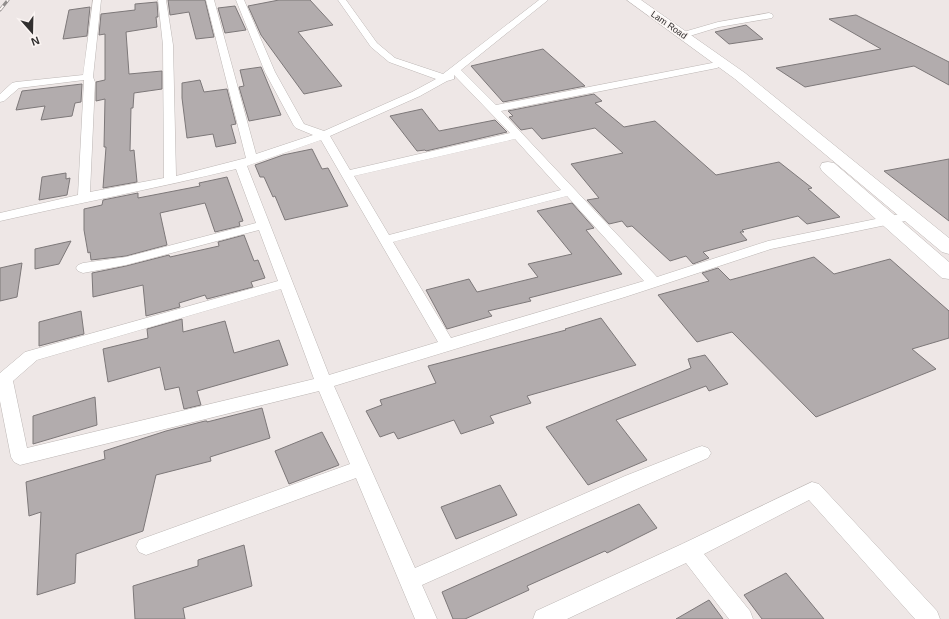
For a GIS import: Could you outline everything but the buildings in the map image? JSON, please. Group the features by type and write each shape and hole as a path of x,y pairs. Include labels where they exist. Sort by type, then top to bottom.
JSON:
{"main road":[{"name":"Lam Road","path":"633,0 704,50"},
{"path":"704,50 727,76 949,274"},
{"path":"704,50 740,76 949,248"}],"street":[{"path":"84,198 90,82 88,77 97,0"},
{"path":"162,0 168,45 170,181"},
{"path":"210,0 246,162 263,225 324,383 426,619"},
{"path":"240,0 270,72 300,126 324,135 447,345"},
{"path":"342,0 374,45 392,60 444,78"},
{"path":"0,217 170,181 246,162 324,135 416,94 458,72 544,0"},
{"path":"683,35 718,25 770,16"},
{"path":"494,109 717,65"},
{"path":"458,72 654,283"},
{"path":"0,99 16,85 88,77"},
{"path":"347,174 517,135"},
{"path":"385,240 570,192"},
{"path":"286,283 32,356 4,379 20,456 324,383 620,294 768,245 910,216"},
{"path":"83,268 126,261 263,225"},
{"path":"410,581 632,482 702,453"},
{"path":"146,546 361,468"},
{"path":"544,619 689,551 812,490 929,619"},
{"path":"689,551 742,619"}],"railway":[{"path":"0,10 8,0"}]}
